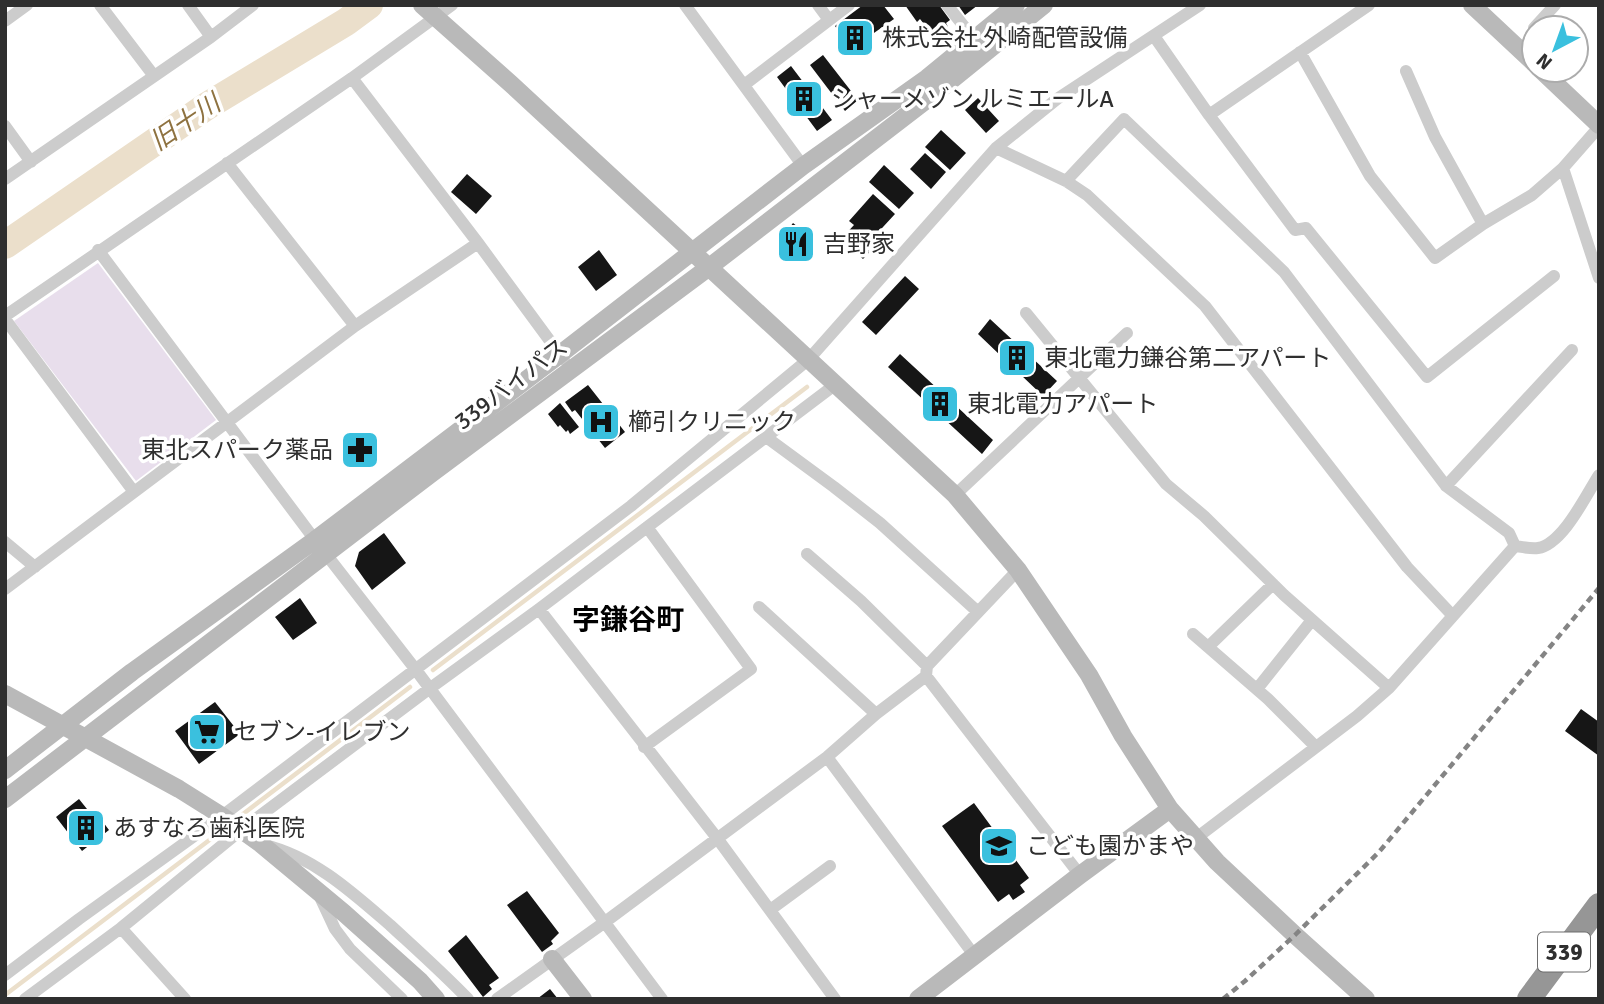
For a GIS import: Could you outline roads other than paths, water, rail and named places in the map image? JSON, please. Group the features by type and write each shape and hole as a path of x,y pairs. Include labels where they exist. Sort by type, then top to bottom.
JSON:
{"highway":[{"name":"339","path":"1529,999 1599,905"}],"street":[{"path":"5,21 27,5"},
{"path":"100,5 154,76"},
{"path":"188,5 211,37"},
{"path":"5,179 253,5"},
{"path":"422,5 955,495 1018,570 1088,675 1170,809 1217,862 1366,999"},
{"path":"134,492 5,317 98,250 352,78 452,5"},
{"path":"685,5 803,166"},
{"path":"818,5 829,20"},
{"path":"744,85 849,5"},
{"path":"947,5 974,39"},
{"path":"5,770 132,672 314,540 559,355 803,166 928,78 1016,5"},
{"name":"339バイパス","path":"5,799 708,268 938,91 1044,5"},
{"path":"5,975 222,816 631,506 809,359 996,148 1057,99 1200,5"},
{"path":"1209,115 1369,5"},
{"path":"1472,5 1520,50"},
{"path":"1154,36 1295,230 1306,228 1427,377 1554,276"},
{"path":"1516,46 1520,42"},
{"path":"1300,52 1370,176 1435,258 1483,224 1532,195 1563,168 1599,126 1556,84"},
{"path":"1406,71 1435,137 1483,224"},
{"path":"352,78 571,370"},
{"path":"1066,181 1124,119 1284,272 1446,486 1509,533 1515,546"},
{"path":"5,127 31,162"},
{"path":"996,148 1066,181 1087,195 1205,306 1407,567 1452,616"},
{"path":"227,163 355,326"},
{"path":"1563,168 1599,278"},
{"path":"5,589 355,326 478,243"},
{"path":"98,250 662,999"},
{"path":"1026,313 1166,484 1389,688"},
{"path":"955,495 1127,333"},
{"path":"1446,486 1572,350"},
{"path":"25,999 121,928 242,830 539,610 836,384"},
{"path":"765,437 880,523 978,612"},
{"path":"1515,546 1538,548 1566,528 1599,475"},
{"path":"644,747 751,669 647,527"},
{"path":"5,542 36,567"},
{"path":"1195,839 1357,716 1389,688 1515,546"},
{"path":"807,554 861,601 926,671 1080,875"},
{"path":"497,999 827,757 926,671 1018,570"},
{"path":"1208,647 1273,584"},
{"path":"759,607 876,714"},
{"path":"539,610 717,838 835,999"},
{"path":"1257,689 1312,620"},
{"path":"1193,634 1257,689 1316,747"},
{"path":"5,694 180,789 242,830 317,889 420,981 436,999"},
{"path":"827,757 974,955"},
{"path":"918,999 1170,809"},
{"path":"261,844 284,850 320,869 371,909 468,999"},
{"path":"769,910 830,866"},
{"path":"317,889 335,929 350,949 402,999"},
{"path":"121,928 186,999"},
{"path":"552,959 583,999"}],"waterway":[{"name":"旧十川","path":"5,245 207,106 346,22 369,5"},
{"path":"433,670 807,387"},
{"path":"243,814 410,687"},
{"path":"5,995 220,832"}],"railway":[{"path":"1223,999 1295,935 1379,852 1599,588"}],"place":[{"name":"株式会社 外崎配管設備","path":"855,38"},
{"name":"シャーメゾン ルミエールA","path":"804,99"},
{"name":"吉野家","path":"796,244"},
{"name":"東北電力鎌谷第二アパート","path":"1017,358"},
{"name":"東北電力アパート","path":"940,404"},
{"name":"櫛引クリニック","path":"601,422"},
{"name":"東北スパーク薬品","path":"360,450"},
{"name":"セブン-イレブン","path":"207,732"},
{"name":"あすなろ歯科医院","path":"86,828"},
{"name":"こども園かまや","path":"999,846"}],"district":[{"name":"字鎌谷町","path":"628,619"}]}
